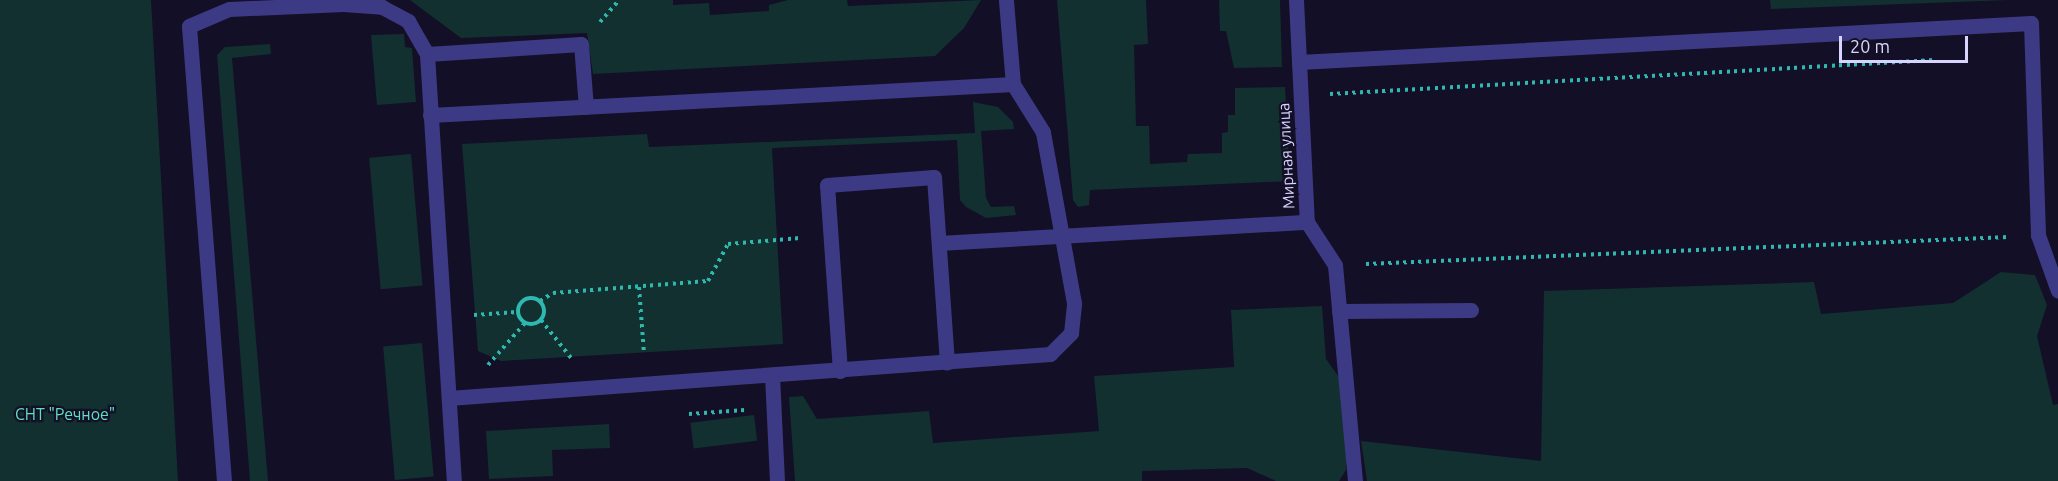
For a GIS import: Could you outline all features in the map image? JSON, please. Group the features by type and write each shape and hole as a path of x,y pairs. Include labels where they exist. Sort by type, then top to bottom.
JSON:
{"street":[{"path":"453,397 840,371 1050,354 1071,333 1074,303 1043,132 1013,84 1006,0"},
{"name":"Мирная улица","path":"1296,0 1307,222 1335,266 1355,481"},
{"path":"224,481 189,26 229,9 382,7 408,21 427,54 443,317 453,397 454,481"},
{"path":"1299,62 2031,23 2038,235 2058,291"},
{"path":"427,54 581,44 586,107"},
{"path":"430,115 1013,84"},
{"path":"840,371 826,185 934,177 947,363"},
{"path":"939,243 1307,222"},
{"path":"1339,310 1472,310"},
{"path":"772,375 777,481"}],"path":[{"path":"1301,96 1925,63"},
{"path":"1335,266 2038,235"},
{"path":"518,312 527,298 540,301 553,293 708,281 728,244 831,237"},
{"path":"639,287 646,384"},
{"path":"540,301 541,320 594,388"},
{"path":"443,317 518,312"},
{"path":"518,312 525,323"},
{"path":"453,397 525,323 541,320"}],"green space":[{"name":"СНТ \"Речное\"","path":"0,0 151,0 178,481 0,481"},
{"path":"410,0 673,0 673,5 709,3 710,15 769,11 769,5 788,0 847,0 848,6 981,0 964,28 935,56 593,74 587,33 461,38"},
{"path":"1057,0 1146,0 1148,44 1134,45 1136,126 1149,126 1150,164 1187,162 1188,154 1222,153 1222,133 1228,132 1228,115 1235,115 1235,88 1285,87 1290,181 1090,190 1089,205 1078,207 1073,200"},
{"path":"1219,0 1280,0 1282,67 1234,68 1226,31 1220,31"},
{"path":"1770,0 2009,0 1771,9"},
{"path":"404,34 405,47 412,48 416,102 377,105 371,35"},
{"path":"270,44 271,54 232,58 268,481 250,481 217,55 225,47"},
{"path":"973,102 998,107 1013,122 1014,129 981,131 986,198 991,207 1014,206 1016,215 986,218 966,207 960,200 957,140 772,148 783,344 501,361 478,351 462,144 647,134 649,147 975,133"},
{"path":"411,154 423,285 381,289 369,158"},
{"path":"2001,272 2035,275 2047,305 2037,336 2053,405 2058,404 2058,481 1367,481 1361,441 1541,461 1544,291 1814,282 1821,314 1953,303"},
{"path":"1322,306 1326,359 1339,377 1346,434 1346,470 1339,481 1276,481 1247,468 1142,471 1142,481 795,481 789,397 803,396 817,419 929,411 933,443 1099,431 1094,376 1234,367 1231,310"},
{"path":"422,343 434,476 395,480 383,346"},
{"path":"754,415 757,441 694,449 690,423"},
{"path":"609,424 610,448 552,450 553,476 489,479 486,431"}]}
